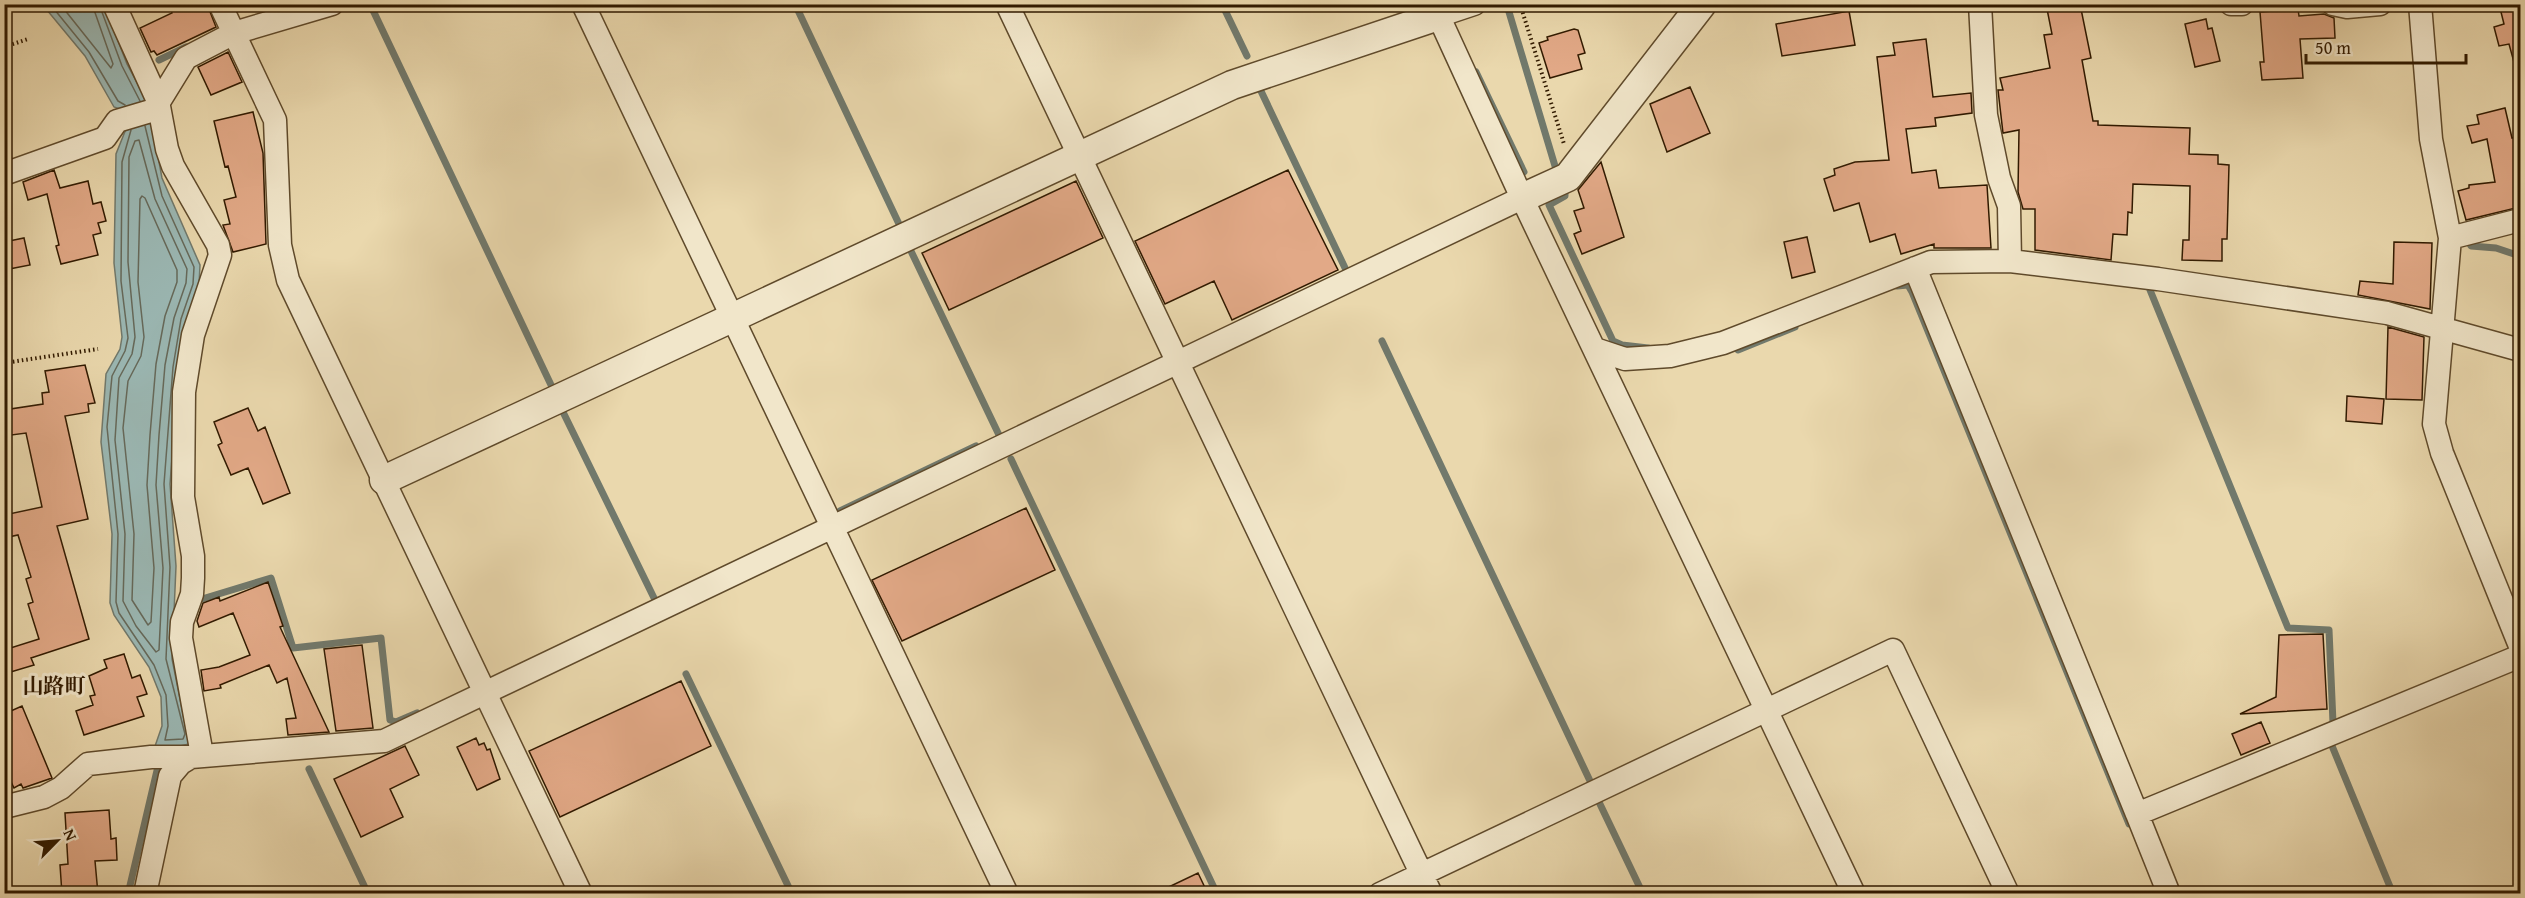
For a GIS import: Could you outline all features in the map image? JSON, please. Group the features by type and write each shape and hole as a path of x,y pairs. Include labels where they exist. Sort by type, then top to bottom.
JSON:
{"street":[{"path":"114,4 156,106 173,166 218,246 220,255 193,335 184,392 183,497 193,556 194,578 192,594 182,622 181,638 196,756"},
{"path":"220,4 275,120 282,265 581,894"},
{"path":"4,174 105,138 117,121 156,106 186,58 234,33 332,4"},
{"path":"584,4 1006,894"},
{"path":"1007,4 1426,884"},
{"path":"384,480 1232,85 1435,10 1474,4"},
{"path":"4,807 44,796 61,788 88,764 158,756 196,756 384,741 1568,177 1702,4"},
{"path":"1980,4 1986,115 1999,178 2009,206 2010,261"},
{"path":"2231,4 2242,4"},
{"path":"2333,4 2347,7 2380,4"},
{"path":"2420,4 2431,139 2450,238 2434,424 2442,453 2520,646"},
{"path":"1435,10 1522,198 1854,894"},
{"path":"2450,238 2520,220"},
{"path":"1594,349 1625,359 1670,356 1713,346 1930,262 2010,261 2158,279 2387,313 2520,350"},
{"path":"1915,268 2169,894"},
{"path":"1380,894 1426,884 1767,711 1893,650 2008,894"},
{"path":"2137,814 2520,656"},
{"path":"148,889 170,776 180,763 196,756"}],"path":[{"path":"1520,4 1573,172"},
{"path":"4,47 28,39"},
{"path":"4,363 98,348"}],"water":[{"path":"39,5 104,5 127,64 148,103 162,178 200,265 199,285 179,368 170,484 176,566 172,659 189,744 153,752 162,726 161,697 149,667 114,615 110,603 112,534 101,442 106,374 120,349 122,337 114,263 116,154 126,129 120,109 114,107 85,56 47,10"}],"building":[{"path":"168,4 207,4 216,27 157,55 154,51 151,52 140,28 172,13"},
{"path":"2046,4 2080,4 2091,58 2082,60 2093,121 2098,121 2098,125 2190,128 2189,154 2218,155 2218,164 2229,165 2227,239 2222,239 2222,261 2182,260 2183,240 2189,240 2190,186 2133,184 2132,213 2128,212 2127,235 2113,234 2111,260 2035,250 2035,209 2023,209 2018,192 2019,130 2003,133 1998,90 2003,90 2000,78 2050,68 2044,35 2052,34"},
{"path":"2499,4 2520,4 2520,65 2515,66 2509,44 2499,46 2494,27 2504,24"},
{"path":"2298,9 2299,16 2324,14 2334,18 2335,38 2300,39 2303,78 2262,80 2260,62 2264,62 2260,12"},
{"path":"1849,11 1855,45 1782,56 1776,24"},
{"path":"2206,19 2208,29 2212,28 2220,61 2195,67 2185,24"},
{"path":"1574,29 1578,30 1585,53 1578,55 1582,69 1550,78 1539,43 1548,40 1547,37"},
{"path":"1926,39 1933,97 1971,93 1972,113 1935,118 1936,126 1906,129 1912,173 1936,170 1939,188 1987,185 1991,248 1934,248 1934,244 1901,254 1895,234 1870,242 1859,203 1834,211 1824,179 1835,175 1834,169 1855,162 1889,160 1877,57 1895,55 1893,43"},
{"path":"228,52 242,82 211,95 198,67"},
{"path":"1690,87 1710,133 1667,152 1650,104"},
{"path":"2505,108 2512,138 2520,136 2520,207 2466,220 2458,191 2469,188 2469,185 2495,182 2487,139 2472,143 2467,126 2479,124 2477,115"},
{"path":"253,112 263,153 266,244 233,252 223,225 230,224 224,200 236,197 228,166 225,167 214,121"},
{"path":"1601,162 1624,237 1582,254 1574,234 1581,231 1574,211 1584,208 1578,190"},
{"path":"54,170 60,188 88,181 93,204 101,202 106,221 98,223 101,233 93,235 98,255 61,264 47,194 28,200 23,182"},
{"path":"1288,170 1338,270 1232,320 1214,281 1165,304 1135,241"},
{"path":"1076,181 1103,238 949,310 922,253"},
{"path":"1807,237 1815,272 1792,278 1784,242"},
{"path":"24,238 30,265 4,270 4,242"},
{"path":"2394,242 2432,243 2430,309 2358,295 2360,281 2393,284"},
{"path":"2388,327 2424,337 2422,400 2386,399"},
{"path":"85,365 95,403 88,404 89,412 65,416 88,519 57,526 89,639 31,658 34,665 4,674 4,650 39,639 28,604 33,602 26,579 31,577 18,535 4,538 4,515 42,507 26,433 4,436 4,410 43,404 42,393 49,392 45,371"},
{"path":"2347,396 2384,399 2382,424 2346,421"},
{"path":"248,408 258,431 265,427 290,493 263,504 248,468 231,475 218,445 222,443 214,422"},
{"path":"1026,508 1055,570 902,641 872,580"},
{"path":"268,582 283,626 280,627 329,732 288,735 286,719 296,718 287,678 277,683 269,665 220,685 221,688 204,691 201,670 219,667 250,655 233,613 199,627 197,621 203,603 219,597 220,601"},
{"path":"2323,634 2327,709 2240,714 2276,697 2279,635"},
{"path":"362,645 373,728 336,731 324,649"},
{"path":"124,654 132,678 140,675 147,694 137,697 144,716 84,735 76,711 93,705 90,696 95,695 89,676 107,668 104,660"},
{"path":"681,681 711,746 560,817 529,751"},
{"path":"22,706 52,778 23,788 21,784 14,788 4,767 4,714"},
{"path":"2261,722 2270,743 2241,755 2232,734"},
{"path":"476,738 479,745 484,743 487,750 490,749 500,779 477,790 457,747"},
{"path":"405,746 419,775 390,789 403,817 361,837 334,779"},
{"path":"109,810 111,839 116,838 117,860 95,861 98,894 62,894 60,865 68,864 65,813"},
{"path":"1198,873 1208,894 1154,894"}],"waterway":[{"path":"370,4 552,387"},
{"path":"795,4 899,224"},
{"path":"1222,4 1247,56"},
{"path":"1509,12 1555,166"},
{"path":"159,60 186,47"},
{"path":"1476,72 1524,172"},
{"path":"1260,89 1346,270"},
{"path":"1565,192 1565,196 1549,205 1613,341 1622,345 1648,348"},
{"path":"2469,242 2471,246 2496,248 2520,256"},
{"path":"910,249 999,435"},
{"path":"1897,286 1908,285 1912,292 2129,824"},
{"path":"2150,290 2288,628 2329,630 2333,723"},
{"path":"1738,350 1795,327"},
{"path":"1382,341 1591,783"},
{"path":"563,412 655,600"},
{"path":"840,511 976,446"},
{"path":"1011,459 1217,894"},
{"path":"202,599 271,578 293,648 381,638 390,720 396,722 417,713"},
{"path":"686,674 792,894"},
{"path":"2330,741 2393,894"},
{"path":"128,894 159,762"},
{"path":"309,769 368,894"},
{"path":"1599,802 1643,894"}],"district":[{"name":"山路町","path":"54,686"}]}
